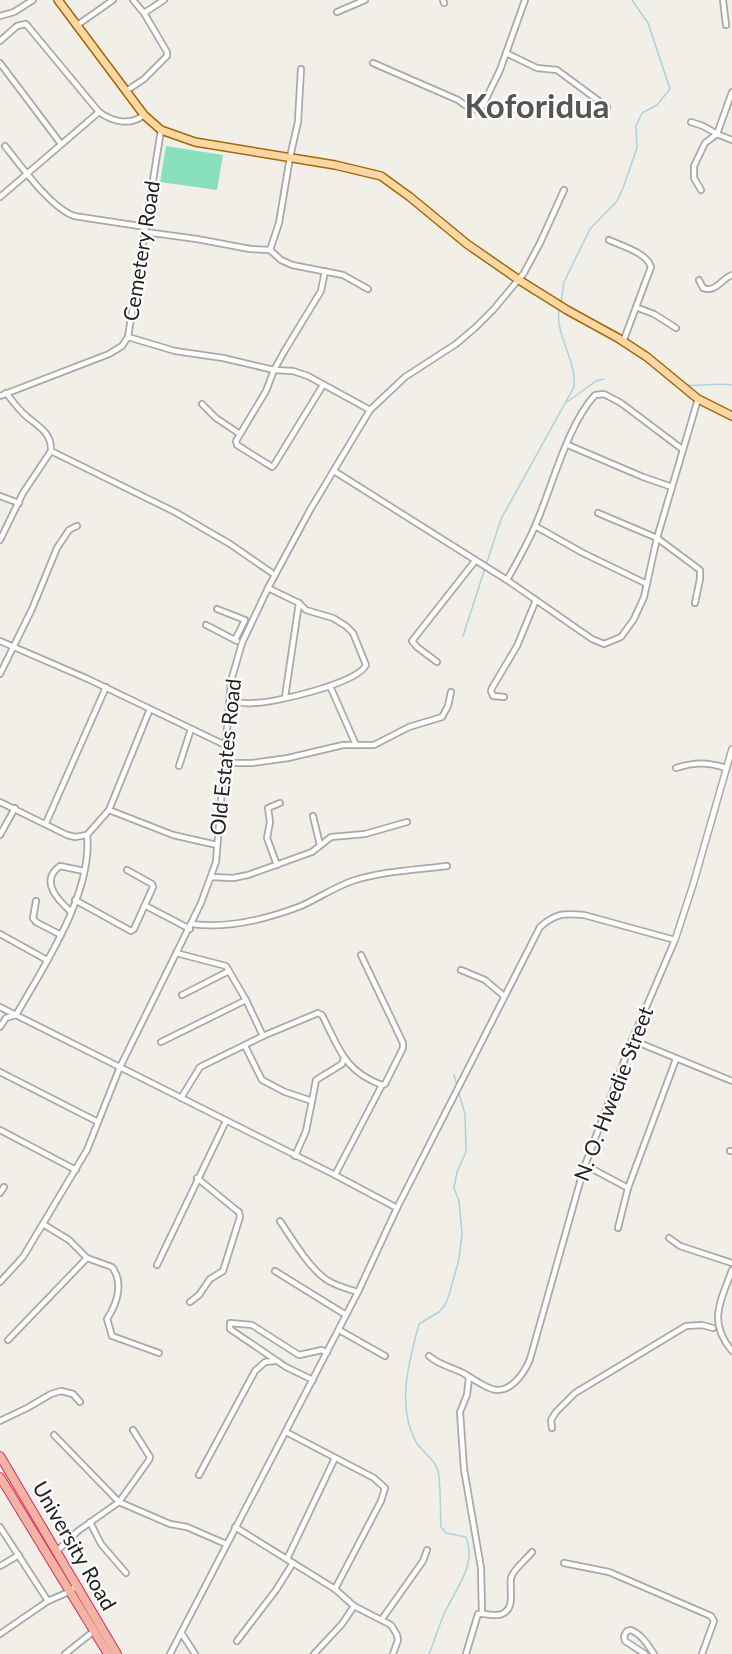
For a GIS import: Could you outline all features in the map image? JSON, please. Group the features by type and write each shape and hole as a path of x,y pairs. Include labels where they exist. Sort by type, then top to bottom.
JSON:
{"highway":[{"name":"University Road","path":"0,1456 57,1551 94,1631 108,1654"},
{"name":"University Road","path":"0,1477 19,1511 117,1654"}],"main road":[{"path":"58,0 144,115 161,130 195,142 335,165 381,176 467,244 553,302 647,357 698,399 732,416"}],"street":[{"path":"0,16 21,8 33,0"},
{"path":"76,26 112,0"},
{"path":"126,91 144,79 167,56 167,52 144,13 133,0"},
{"path":"144,13 164,0"},
{"path":"337,12 365,0"},
{"path":"373,63 458,99 466,106 477,110 484,106 525,0"},
{"path":"723,0 726,25"},
{"path":"0,41 17,26 26,24 99,112 118,121 130,122 144,115"},
{"path":"506,53 532,66 557,70 606,107"},
{"path":"0,63 61,144"},
{"path":"270,250 279,223 298,122 301,69"},
{"path":"701,190 694,178 694,166 705,143 717,134 732,92"},
{"path":"0,197 99,112"},
{"path":"692,122 732,140"},
{"name":"Cemetery Road","path":"0,396 109,354 122,346 128,337 161,130"},
{"path":"4,146 27,174 63,211 69,214 146,230 270,250 281,260 292,265 343,275 368,289"},
{"name":"Old Estates Road","path":"1,1280 23,1257 87,1150 120,1067 191,927 211,877 218,845 231,681 242,643 268,588 370,410 405,377 456,344 476,327 519,279 540,243 564,190"},
{"path":"609,240 645,257 651,263 638,308 623,342"},
{"path":"323,385 272,467 237,445 236,441 266,391 273,370 321,291 325,271"},
{"path":"699,280 703,288 708,290 720,285 732,274"},
{"path":"638,308 654,314 676,328"},
{"path":"128,337 175,351 223,358 273,370 293,371 308,376 370,410"},
{"path":"0,540 2,530 51,451 52,444 44,429 23,413 6,393"},
{"path":"507,580 536,526 576,425 595,395 604,394 621,403 682,449"},
{"path":"334,471 507,580 592,639 604,644 621,637 634,618 647,584 657,538 698,399"},
{"path":"201,404 216,418 240,434"},
{"path":"568,445 643,477 672,486"},
{"path":"51,451 175,512 230,544 275,575"},
{"path":"0,495 19,503"},
{"path":"598,513 657,538 700,570 695,603"},
{"path":"0,674 32,609 57,548 69,530 77,526"},
{"path":"536,526 583,553 647,584"},
{"path":"437,662 417,647 412,640 475,561"},
{"path":"230,701 251,704 330,686 363,672 366,665 353,633 346,626 333,618 306,610 300,603 268,588"},
{"path":"504,697 493,696 492,688 518,646 536,600"},
{"path":"285,697 300,603"},
{"path":"217,609 244,620 235,640"},
{"path":"206,625 242,643"},
{"path":"0,641 106,687 225,745"},
{"path":"330,686 356,745"},
{"path":"46,824 106,687"},
{"path":"224,763 252,763 288,758 343,745 374,745 410,727 442,717 448,706 451,692"},
{"path":"0,802 67,835 75,837 87,835 109,810 150,709"},
{"path":"178,766 191,729"},
{"name":"N. O. Hwedie Street","path":"429,1356 440,1364 499,1390 509,1386 525,1371 585,1165 632,1040 675,940 732,749"},
{"path":"676,768 695,763 729,764"},
{"path":"278,866 267,833 270,822 268,808 280,803"},
{"path":"0,835 15,808"},
{"path":"109,810 173,835 218,845"},
{"path":"313,816 320,845"},
{"path":"211,877 233,878 278,866 312,852 331,837 365,834 406,822"},
{"path":"0,1027 6,1018 16,1015 61,935 71,912 88,857 87,835"},
{"path":"71,912 57,900 52,891 51,882 56,868 60,866 84,871"},
{"path":"146,906 191,927 215,926 253,920 302,905 354,881 384,873 447,866"},
{"path":"75,900 131,931 152,893 152,884 127,870"},
{"path":"36,901 33,918 61,935"},
{"path":"170,1654 339,1330 456,1088 540,927 563,913 584,915 675,940"},
{"path":"0,934 48,960"},
{"path":"176,953 223,964 246,1000 263,1036"},
{"path":"335,1175 403,1048 403,1043 361,955"},
{"path":"461,970 485,980 504,996"},
{"path":"182,995 229,971"},
{"path":"161,1042 246,1000"},
{"path":"0,1008 397,1208"},
{"path":"181,1098 197,1069 263,1036 320,1014 344,1058 357,1073 382,1085"},
{"path":"632,1040 732,1081"},
{"path":"245,1046 262,1080 285,1092 312,1101"},
{"path":"295,1156 306,1131 316,1080 342,1064 344,1058"},
{"path":"618,1228 628,1188 676,1059"},
{"path":"0,1072 98,1122"},
{"path":"157,1265 226,1121"},
{"path":"0,1130 76,1170"},
{"path":"585,1165 628,1188"},
{"path":"190,1302 199,1295 210,1280 223,1271 240,1216 239,1212 197,1178"},
{"path":"0,1194 4,1187"},
{"path":"280,1221 322,1276 358,1292"},
{"path":"43,1224 69,1240 87,1258 112,1267 119,1280 118,1294 107,1319 112,1336 159,1353"},
{"path":"669,1238 680,1246 732,1263"},
{"path":"8,1340 87,1258"},
{"path":"732,1269 716,1320 725,1342 732,1351"},
{"path":"275,1271 346,1315"},
{"path":"313,1380 275,1361 230,1329 230,1323 252,1325 299,1354 322,1350 327,1353"},
{"path":"552,1428 551,1420 556,1412 575,1393 686,1326 702,1325 713,1328"},
{"path":"339,1330 385,1356"},
{"path":"199,1475 255,1371 265,1362 275,1361"},
{"path":"469,1377 467,1395 460,1412 464,1470 481,1568 482,1613"},
{"path":"0,1421 61,1391 73,1394 81,1402"},
{"path":"57,1551 90,1522 119,1502 150,1459 133,1430"},
{"path":"286,1432 374,1478 385,1488 335,1589"},
{"path":"54,1435 119,1502 170,1524 187,1527 226,1544"},
{"path":"287,1559 335,1458"},
{"path":"90,1522 101,1544 126,1573"},
{"path":"0,1527 48,1601"},
{"path":"235,1527 335,1589 354,1606 391,1625 397,1635 393,1654"},
{"path":"382,1619 423,1561 427,1550"},
{"path":"466,1654 478,1614 496,1615 508,1610 514,1572 532,1552"},
{"path":"0,1566 19,1555"},
{"path":"237,1641 276,1590 293,1563"},
{"path":"564,1563 609,1572 711,1616 714,1621 702,1654"},
{"path":"0,1634 48,1601 73,1588"},
{"path":"314,1654 342,1624 354,1606"},
{"path":"65,1654 94,1631"},
{"path":"645,1654 625,1641 624,1636 627,1631 636,1631 654,1654"},
{"path":"182,1634 195,1654"}],"green space":[{"path":"166,146 223,155 217,190 160,182"}],"waterway":[{"path":"561,302 564,282 590,229 617,201 623,188 637,148 636,126 642,113 657,105 670,89 648,23 632,0"},
{"path":"463,636 501,519 574,387 572,368 560,329 559,310"},
{"path":"567,402 596,381 604,379"},
{"path":"685,385 732,385"},
{"path":"454,1075 457,1085"},
{"path":"429,1654 444,1615 464,1575 469,1547 466,1537 446,1533 441,1527 438,1471 416,1442 410,1428 406,1383 419,1324 439,1312 445,1305 459,1259 462,1234 459,1201 454,1188 457,1172 466,1152 465,1114 458,1090"}],"district":[{"name":"Koforidua","path":"537,106"}]}
